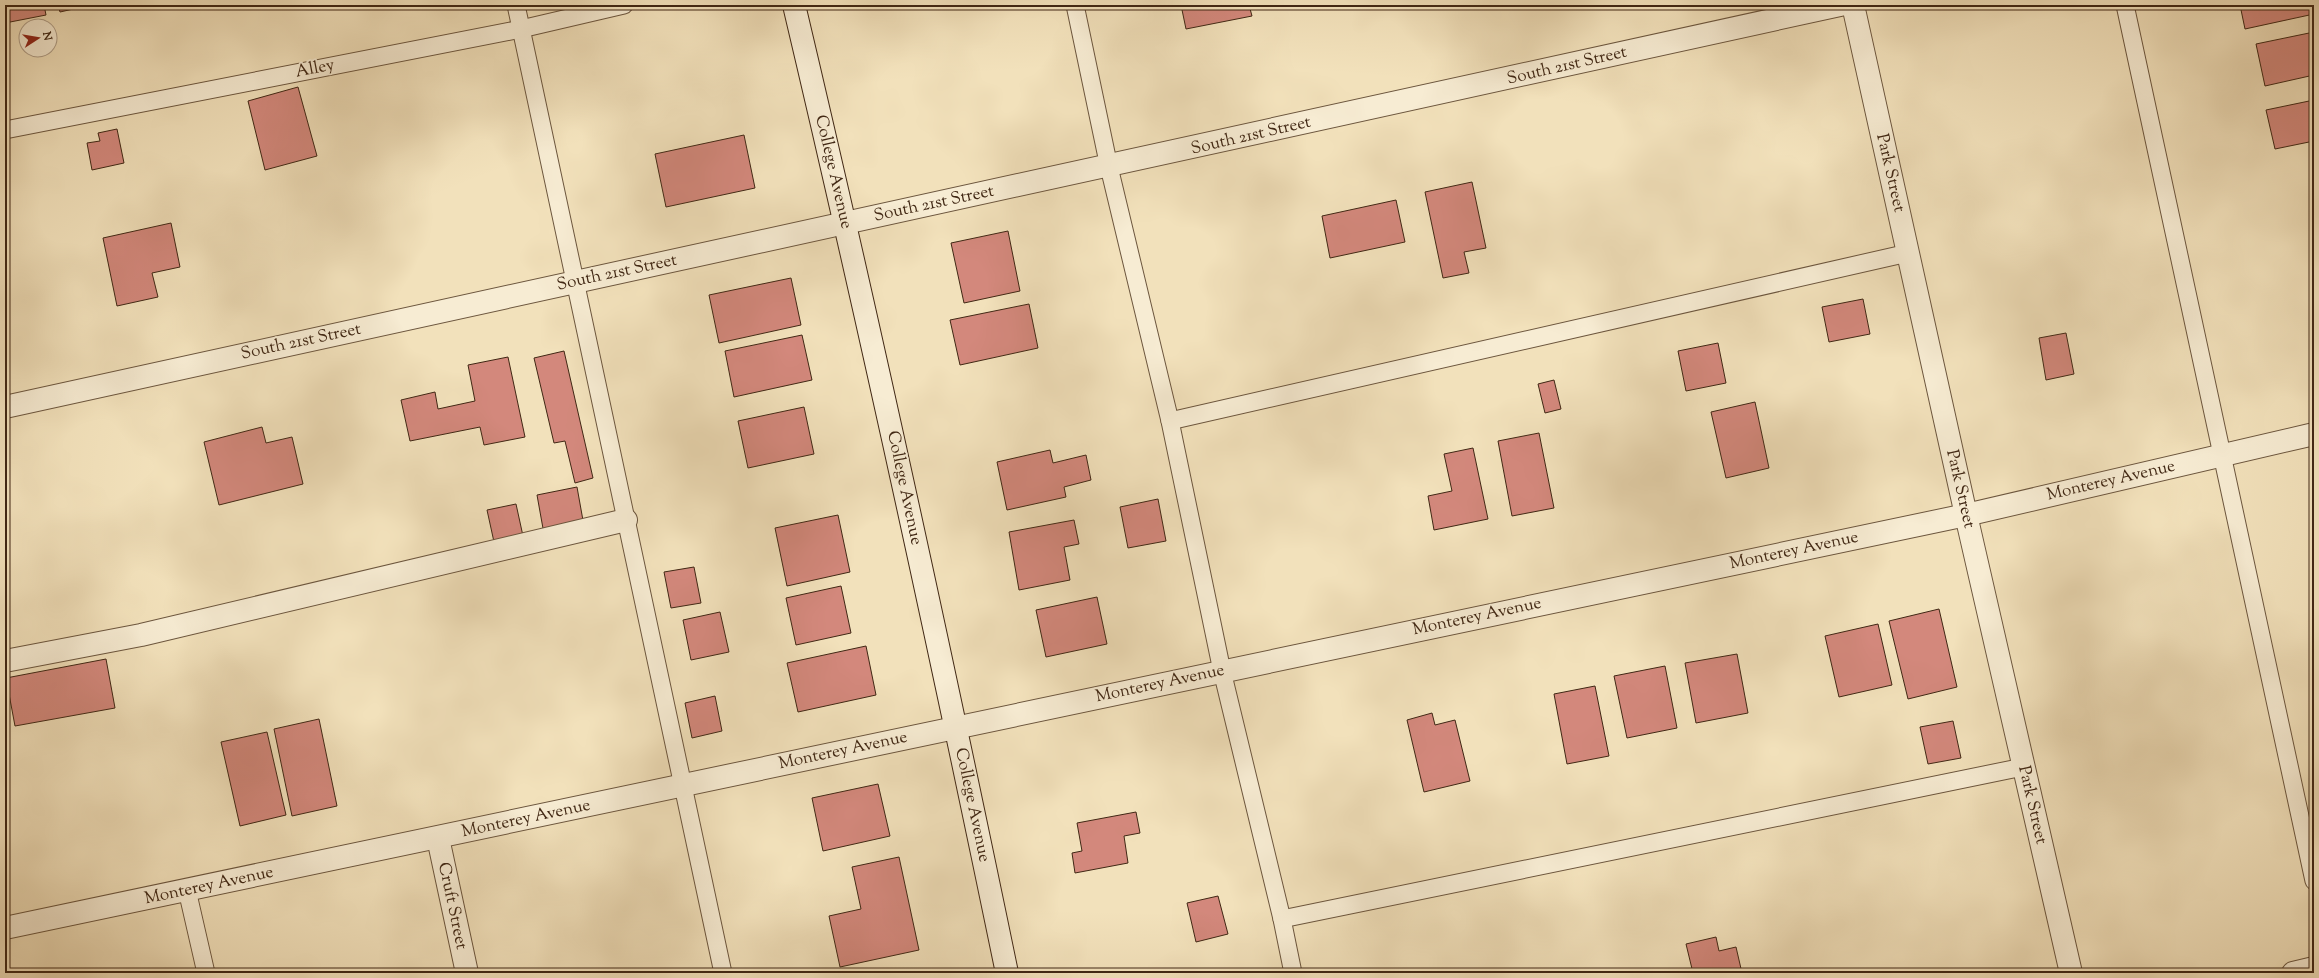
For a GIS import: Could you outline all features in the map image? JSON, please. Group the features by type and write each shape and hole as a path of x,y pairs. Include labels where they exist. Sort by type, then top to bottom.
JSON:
{"street":[{"name":"College Avenue","path":"794,5 845,222 956,726 1007,973"},
{"name":"South 21st Street","path":"5,407 845,222 1109,167 1840,5"},
{"name":"Park Street","path":"1853,5 1966,514 2071,973"},
{"name":"Monterey Avenue","path":"5,928 438,838 956,726 1966,514 2314,434"},
{"path":"5,661 141,635 626,520"},
{"name":"Cruft Street","path":"438,838 467,973"},
{"path":"2293,973 2314,968"}],"lane":[{"path":"516,5 723,973"},
{"name":"Alley","path":"5,130 522,29 624,5"},
{"path":"1075,5 1109,167 1170,421 1222,671 1282,919 1293,973"},
{"path":"2125,5 2221,456 2314,881"},
{"path":"1170,421 1908,252"},
{"path":"1282,919 2023,767"},
{"path":"187,890 206,973"}],"building":[{"path":"5,5 44,5 46,15 31,18 18,18 18,20 5,23"},
{"path":"58,5 91,5 60,12"},
{"path":"1181,5 1249,5 1252,16 1186,29"},
{"path":"2240,5 2314,5 2314,14 2245,29"},
{"path":"2314,32 2314,75 2265,86 2256,44"},
{"path":"298,87 317,156 265,170 248,101"},
{"path":"2314,100 2314,141 2275,149 2266,110"},
{"path":"117,129 124,163 92,170 87,143 100,141 98,133"},
{"path":"744,135 755,188 666,207 655,154"},
{"path":"1472,182 1486,248 1464,252 1469,273 1443,278 1425,192"},
{"path":"1396,200 1405,242 1330,258 1322,216"},
{"path":"171,223 180,267 152,273 158,297 117,306 103,238"},
{"path":"1008,231 1020,291 964,303 951,243"},
{"path":"791,278 801,325 719,343 709,295"},
{"path":"1863,299 1870,334 1829,342 1822,307"},
{"path":"1029,304 1038,348 960,365 950,320"},
{"path":"2066,333 2074,374 2046,380 2039,338"},
{"path":"802,335 812,380 734,397 725,351"},
{"path":"1718,343 1726,383 1686,391 1678,351"},
{"path":"564,351 593,478 575,483 565,441 554,443 534,358"},
{"path":"508,357 525,437 484,445 480,427 410,441 401,400 435,392 438,409 475,401 468,365"},
{"path":"1554,380 1561,409 1545,413 1538,384"},
{"path":"1755,402 1769,468 1726,478 1711,412"},
{"path":"804,407 814,454 748,468 738,421"},
{"path":"262,427 266,443 292,437 303,484 219,505 204,442"},
{"path":"1539,433 1554,508 1512,516 1498,441"},
{"path":"1473,448 1488,519 1434,530 1428,496 1452,491 1444,454"},
{"path":"1050,450 1053,463 1086,455 1091,480 1064,487 1066,497 1007,510 997,462"},
{"path":"577,487 584,526 544,534 537,495"},
{"path":"1158,499 1166,541 1128,548 1120,507"},
{"path":"516,504 523,536 494,542 487,510"},
{"path":"838,515 850,572 787,586 775,528"},
{"path":"1074,520 1079,544 1064,547 1070,580 1019,590 1009,532"},
{"path":"694,567 701,603 671,608 664,572"},
{"path":"841,586 851,633 796,645 786,598"},
{"path":"1097,597 1107,644 1046,657 1036,610"},
{"path":"1939,609 1957,687 1908,699 1889,621"},
{"path":"720,612 729,652 691,660 683,620"},
{"path":"1878,624 1892,685 1839,697 1825,636"},
{"path":"866,646 876,695 798,712 787,663"},
{"path":"1737,654 1748,713 1696,723 1685,663"},
{"path":"106,659 115,708 15,726 6,678"},
{"path":"1665,666 1677,728 1627,738 1614,676"},
{"path":"1595,686 1609,756 1567,764 1554,694"},
{"path":"715,696 722,731 692,738 685,703"},
{"path":"1432,713 1435,725 1455,720 1470,781 1424,792 1407,720"},
{"path":"319,719 337,806 292,816 274,729"},
{"path":"1953,721 1961,758 1928,764 1920,727"},
{"path":"267,732 286,815 240,826 221,742"},
{"path":"878,784 890,836 823,851 812,798"},
{"path":"1136,812 1140,833 1124,836 1128,863 1075,873 1072,853 1082,851 1077,823"},
{"path":"899,857 919,950 840,967 829,916 861,909 852,867"},
{"path":"1218,896 1228,934 1196,942 1187,903"},
{"path":"1716,937 1719,951 1736,947 1742,973 1693,973 1686,944"}]}
